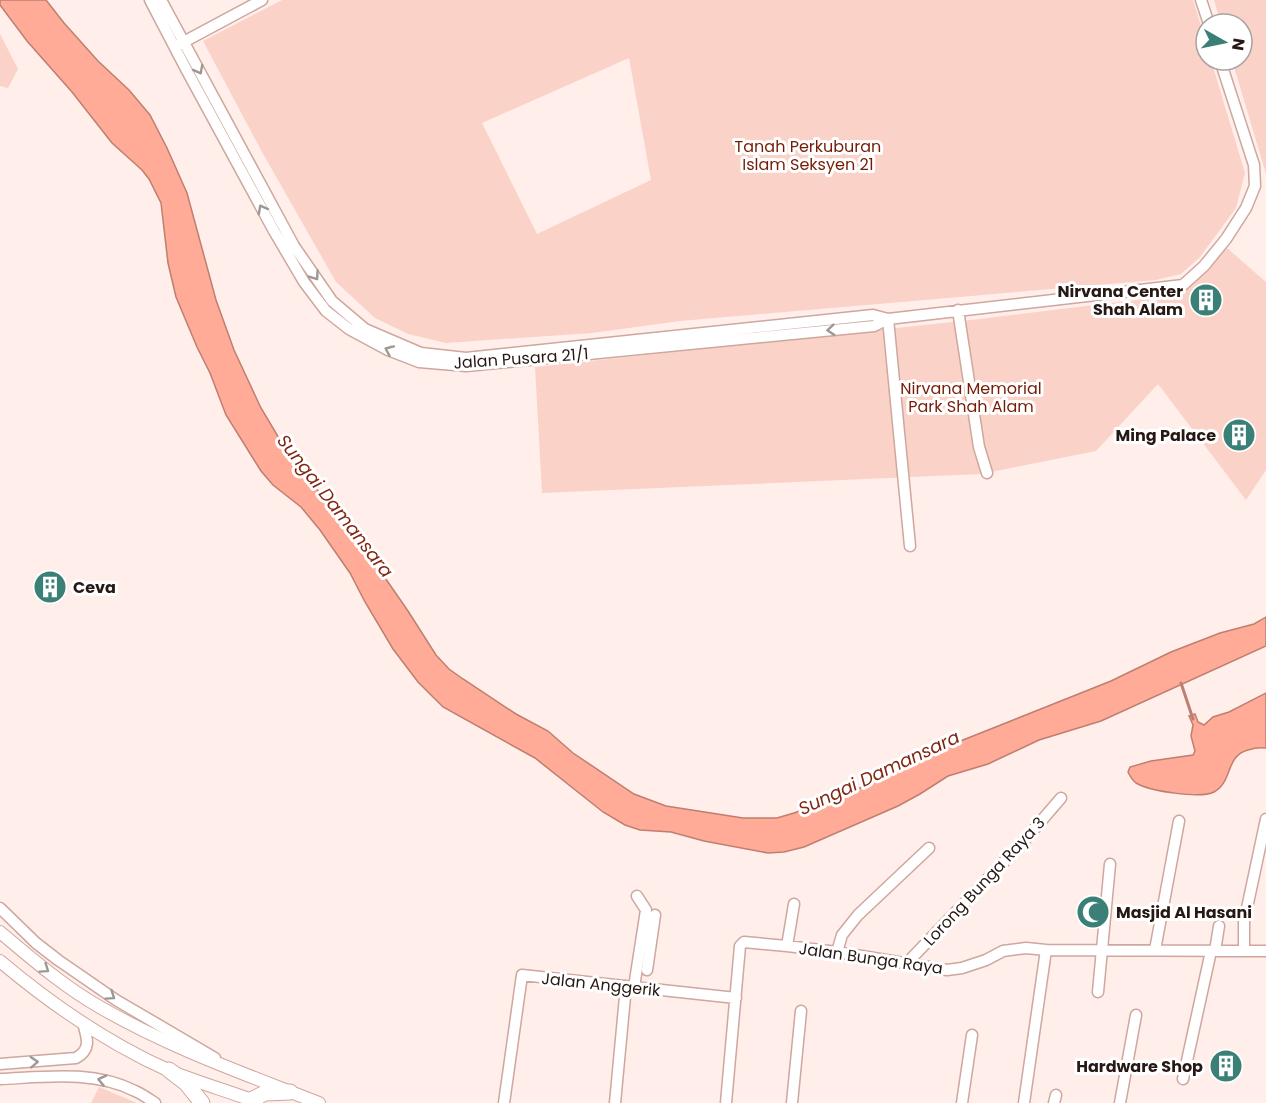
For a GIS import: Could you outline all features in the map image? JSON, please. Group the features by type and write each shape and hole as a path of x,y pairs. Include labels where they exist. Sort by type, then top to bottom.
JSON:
{"highway":[{"path":"169,1070 186,1083 202,1103"},
{"path":"254,1102 265,1093 290,1092"}],"main road":[{"path":"0,932 37,963 96,1005 124,1020 194,1054 320,1103"},
{"path":"0,961 83,1023 123,1048 169,1070 254,1102"}],"street":[{"name":"Jalan Pusara 21/1","path":"150,0 179,44 294,246 332,301 365,329 422,353 466,358 873,315 888,319 1183,285 1204,266 1231,231 1246,208 1255,186 1254,165 1224,72"},
{"name":"Jalan Pusara 21/1","path":"161,0 179,44"},
{"path":"179,44 262,0"},
{"path":"958,310 979,447 987,473"},
{"path":"888,319 910,546"},
{"name":"Lorong Bunga Raya 3","path":"906,964 1024,841 1061,798"},
{"path":"1244,951 1244,922 1266,819"},
{"path":"1155,950 1179,821"},
{"path":"837,952 842,935 858,915 929,848"},
{"path":"1098,992 1110,864"},
{"path":"637,896 646,910 644,954 647,970"},
{"path":"787,946 794,904"},
{"path":"0,908 36,943 116,1000 238,1071"},
{"path":"615,1103 630,987 644,954 655,915"},
{"path":"1183,1079 1219,926"},
{"name":"Jalan Bunga Raya","path":"726,1103 741,946 744,942 837,952 947,970 986,960 1004,951 1026,948 1266,951"},
{"path":"1024,1103 1046,950"},
{"name":"Jalan Anggerik","path":"504,1103 522,975 736,998"},
{"path":"792,1103 801,1011"},
{"path":"1120,1103 1136,1015"},
{"path":"0,1064 76,1058 83,1054 87,1047 83,1023"},
{"path":"962,1103 972,1035"},
{"path":"0,1078 76,1076 95,1078 136,1091 155,1103"}],"green space":[{"name":"Tanah Perkuburan Islam Seksyen 21","path":"282,0 1193,0 1197,12 1194,12 1194,72 1215,72 1245,173 1236,208 1200,257 1181,274 1156,280 680,321 592,333 446,343 408,334 375,318 336,282 262,152 203,41","holes":["629,58 651,180 537,234 482,123"]},
{"path":"1214,0 1266,0 1266,174 1236,72 1254,72 1254,12 1218,12"},
{"path":"0,34 18,69 8,88 0,86"},
{"name":"Nirvana Memorial Park Shah Alam","path":"1227,248 1266,282 1266,470 1246,500 1158,384 1096,451 981,474 542,493 535,367 971,320 1177,295"},
{"path":"99,1087 137,1103 91,1103"}],"shaded area":[{"path":"0,0 46,0 98,61 129,90 150,115 187,193 216,300 234,350 261,408 283,445 361,543 436,655 449,669 463,679 516,714 548,731 573,753 634,794 666,806 743,818 777,818 841,797 948,746 1111,681 1171,652 1220,633 1254,624 1266,617 1266,646 1101,721 1039,740 988,764 948,776 898,806 804,847 768,853 704,841 671,832 640,830 625,825 603,812 535,758 443,707 418,682 393,649 350,573 320,530 301,507 273,485 261,471 226,415 176,297 168,263 161,203 149,179 112,143 72,92 27,41 0,5"},
{"path":"1266,693 1266,748 1254,748 1241,753 1232,763 1220,788 1214,792 1198,795 1163,791 1136,783 1130,776 1128,772 1130,767 1151,761 1193,755 1195,751 1191,736 1193,725 1189,716 1195,714 1198,722 1204,725 1213,717 1229,712"}],"waterway":[{"path":"1181,683 1193,719"}],"place":[{"name":"Nirvana Center Shah Alam","path":"1206,300"},
{"name":"Ming Palace","path":"1239,435"},
{"name":"Ceva","path":"50,587"},
{"name":"Masjid Al Hasani","path":"1093,912"},
{"name":"Hardware Shop","path":"1226,1066"}],"water label":[{"name":"Sungai Damansara","path":"335,506"},
{"name":"Sungai Damansara","path":"879,773"}]}
